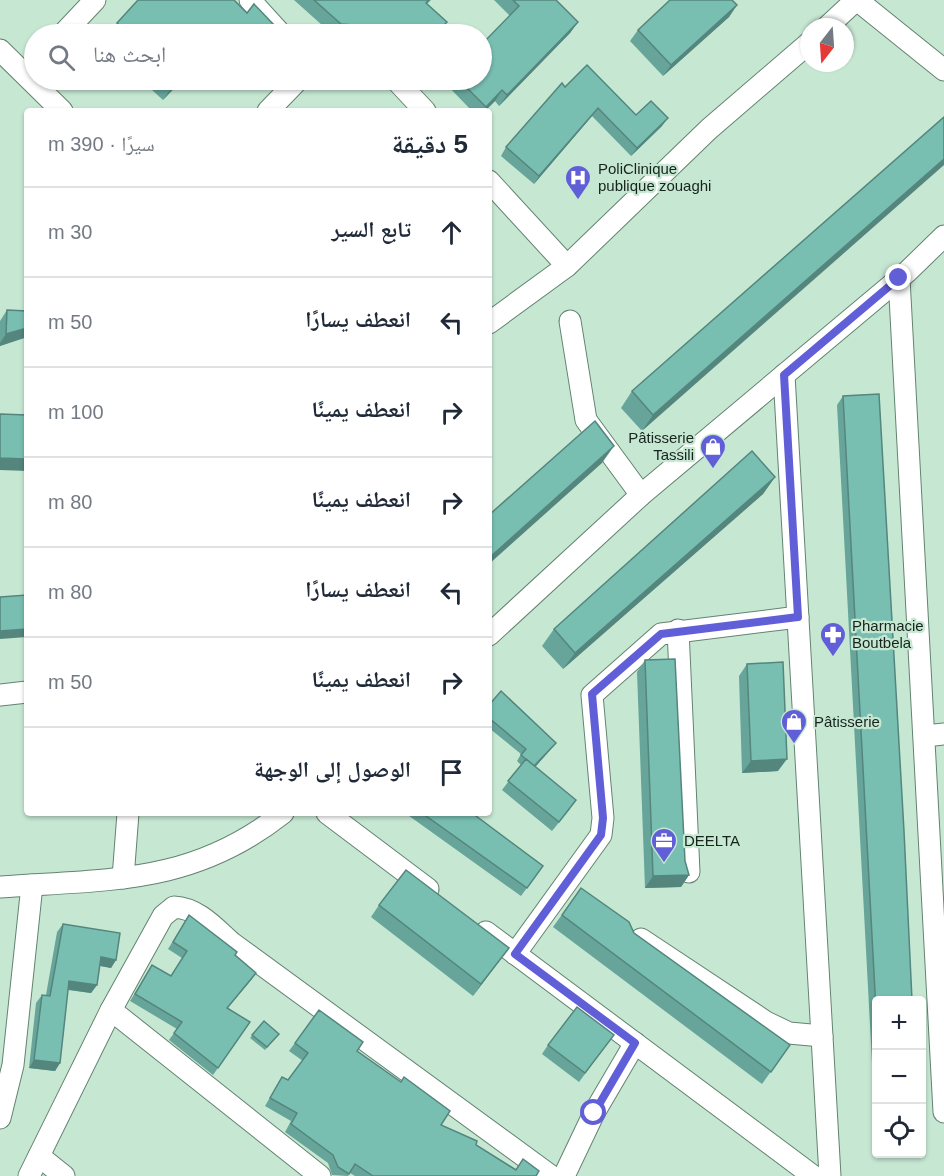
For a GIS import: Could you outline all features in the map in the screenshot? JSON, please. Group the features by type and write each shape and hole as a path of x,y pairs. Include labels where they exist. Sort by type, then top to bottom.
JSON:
{"street":[{"path":"72,24 95,0"},
{"path":"250,0 272,24"},
{"path":"837,18 856,0 944,70"},
{"path":"0,50 24,65"},
{"path":"492,321 567,266 709,129 800,51"},
{"path":"46,90 60,108"},
{"path":"271,108 288,90"},
{"path":"405,90 422,108"},
{"path":"492,184 567,266"},
{"path":"492,632 641,495 899,278 944,236"},
{"path":"899,278 934,735 944,1112"},
{"path":"570,321 586,420 641,495"},
{"path":"784,375 830,1176"},
{"path":"515,954 601,835 603,818 592,694 661,634 678,630 798,617"},
{"path":"678,630 689,872"},
{"path":"0,695 24,692"},
{"path":"123,878 128,816"},
{"path":"0,887 154,875 190,866 222,853 278,816"},
{"path":"331,816 440,898"},
{"path":"0,1118 13,1065 32,885"},
{"path":"29,1176 111,1010 163,916 174,907 187,908 551,1176"},
{"path":"468,919 813,1176"},
{"path":"633,934 766,1022 789,1033 822,1036"},
{"path":"111,1010 320,1176"},
{"path":"564,1176 594,1113 635,1043"},
{"path":"39,1156 64,1176"}],"building":[{"path":"138,0 234,0 247,13 254,4 273,24 118,24"},
{"path":"314,0 429,0 426,3 447,22 445,24 341,24"},
{"path":"513,0 556,0 578,22 507,95 502,90 486,107 469,90 492,90 492,34 519,6"},
{"path":"670,0 732,0 737,5 671,65 638,30"},
{"path":"587,65 636,115 651,101 668,118 637,148 598,108 539,176 506,147 562,83 565,87"},
{"path":"944,117 944,159 653,415 632,391"},
{"path":"7,310 24,311 24,329 6,334"},
{"path":"879,394 912,996 875,996 843,396"},
{"path":"0,414 24,415 24,459 0,458"},
{"path":"595,421 614,446 492,555 492,512"},
{"path":"752,451 775,477 575,653 554,629"},
{"path":"24,595 24,629 0,631 0,597"},
{"path":"675,659 685,861 689,875 653,876 645,660"},
{"path":"783,662 787,759 751,761 747,664"},
{"path":"501,691 556,743 534,766 521,755 526,749 492,721 492,702"},
{"path":"526,759 576,800 559,822 508,781"},
{"path":"426,816 476,816 543,866 527,888"},
{"path":"406,870 509,948 481,984 379,905"},
{"path":"581,888 629,922 634,933 790,1045 771,1072 562,915"},
{"path":"189,915 237,952 235,955 256,973 227,1008 250,1022 218,1068 174,1033 182,1022 135,994 152,965 171,976 187,951 173,942"},
{"path":"63,924 120,933 116,960 101,957 97,985 69,981 60,1063 34,1060 42,995 50,996"},
{"path":"577,1007 614,1035 585,1073 548,1045"},
{"path":"319,1010 363,1042 357,1051 401,1082 404,1077 450,1111 441,1125 477,1141 476,1145 516,1170 523,1159 539,1171 536,1176 373,1176 355,1164 349,1174 338,1167 333,1155 291,1124 297,1113 270,1098 282,1077 288,1080 308,1053 295,1043"},
{"path":"264,1021 279,1034 267,1047 252,1035"}],"place":[{"name":"PoliClinique publique zouaghi","path":"578,201"},
{"name":"Pâtisserie Tassili","path":"713,470"},
{"name":"Pharmacie Boutbela","path":"833,658"},
{"name":"Pâtisserie","path":"794,745"},
{"name":"DEELTA","path":"664,864"}],"route":[{"path":"594,1113 635,1043 515,954 601,835 603,818 592,694 661,634 678,630 798,617 784,375 899,278"}]}
